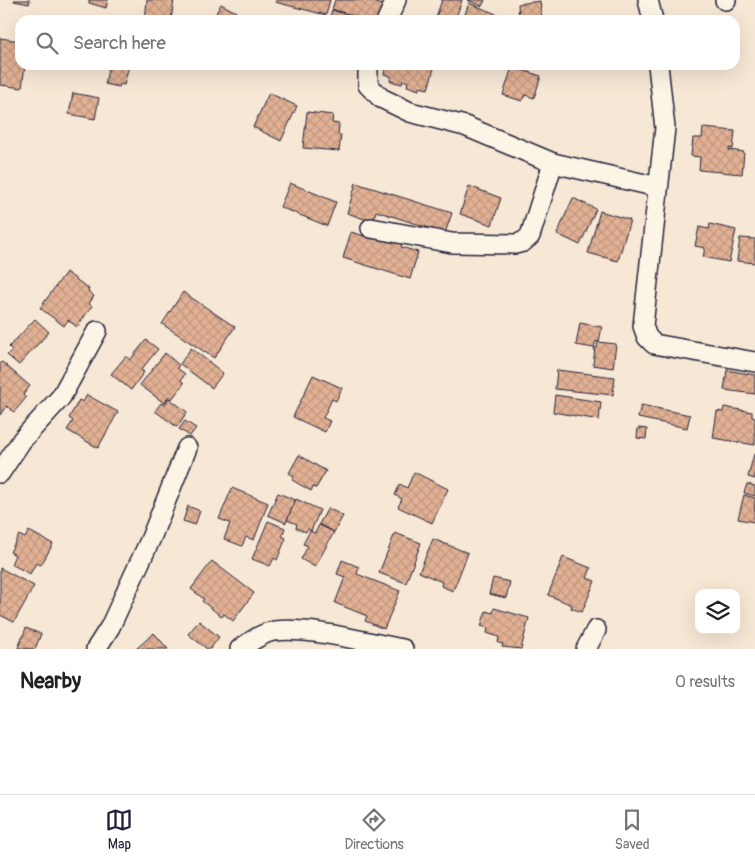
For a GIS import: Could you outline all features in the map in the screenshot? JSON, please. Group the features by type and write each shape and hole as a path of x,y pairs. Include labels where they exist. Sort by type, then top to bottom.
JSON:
{"street":[{"path":"389,15 396,0"},
{"path":"648,0 652,15"},
{"path":"368,70 368,85 381,98 410,112 465,126 552,163 658,187"},
{"path":"659,70 665,128 643,326 647,337 654,344 755,362"},
{"path":"371,228 452,243 515,244 523,242 530,236 552,163"},
{"path":"0,473 22,440 61,398 97,331"},
{"path":"96,649 110,627 147,546 187,448"},
{"path":"586,649 596,630"},
{"path":"240,649 252,640 272,631 313,632 403,649"}],"building":[{"path":"14,0 30,0 29,4"},
{"path":"89,0 108,0 106,8 89,3"},
{"path":"147,0 174,0 172,15 146,15"},
{"path":"276,0 330,0 326,15 275,2"},
{"path":"335,0 367,0 382,5 379,15 351,15 332,9"},
{"path":"442,0 462,0 457,15 437,15"},
{"path":"467,0 485,0 482,6"},
{"path":"540,1 541,15 519,15 518,4"},
{"path":"469,3 496,14 496,15 465,15"},
{"path":"221,4 236,12 234,15 215,15"},
{"path":"332,10 347,15 330,15"},
{"path":"0,38 15,40 15,70 24,70 22,88 0,85"},
{"path":"108,70 128,70 124,85 120,84 119,87 105,84"},
{"path":"385,70 434,70 428,89 419,87 419,90 407,86 408,82 403,80 402,84 390,81 391,76 384,74"},
{"path":"511,70 522,70 541,76 534,98 525,95 522,101 503,95"},
{"path":"73,93 99,98 95,119 69,114"},
{"path":"269,93 297,106 281,141 253,127"},
{"path":"307,112 333,115 332,123 339,124 338,135 341,135 339,151 303,148"},
{"path":"703,128 735,131 733,149 729,148 729,150 744,152 742,174 699,170 700,157 691,156 693,138 702,138"},
{"path":"290,183 336,202 327,226 280,207"},
{"path":"356,183 452,213 445,233 376,211 373,222 347,213"},
{"path":"469,186 501,198 492,225 460,214"},
{"path":"573,198 596,209 580,245 557,234"},
{"path":"600,211 630,220 618,261 588,253"},
{"path":"710,224 736,230 729,262 703,257 705,248 695,246 699,227 709,229"},
{"path":"351,232 371,238 372,234 402,243 401,247 418,252 410,279 343,258"},
{"path":"740,238 755,239 755,263 737,261"},
{"path":"66,272 89,289 88,291 94,296 89,304 92,306 77,327 68,320 64,326 40,308"},
{"path":"183,292 235,327 214,358 162,324"},
{"path":"35,319 49,332 19,365 7,355 12,350 9,347"},
{"path":"580,323 602,327 599,342 596,341 594,348 576,345"},
{"path":"146,340 158,349 141,370 144,372 131,390 111,374 126,356 130,360"},
{"path":"598,342 616,344 613,368 593,365 595,348 597,348"},
{"path":"191,348 223,373 212,388 180,364"},
{"path":"165,353 179,365 177,368 185,374 181,380 184,383 172,399 169,396 164,403 140,385"},
{"path":"2,362 30,386 23,395 26,398 14,412 7,406 0,415 0,364"},
{"path":"557,370 615,377 613,395 555,389"},
{"path":"727,370 755,375 755,394 724,390"},
{"path":"313,375 342,388 336,401 332,399 323,418 330,421 325,432 293,417"},
{"path":"87,395 118,412 98,448 67,430 73,421 69,418 79,400 83,402"},
{"path":"555,395 601,402 599,420 553,412"},
{"path":"169,398 187,412 177,427 155,411 161,403 164,405"},
{"path":"641,405 690,415 687,428 638,418"},
{"path":"724,407 752,412 752,417 755,418 755,445 713,438 717,411 723,412"},
{"path":"185,421 196,428 190,436 179,429"},
{"path":"638,428 647,429 646,439 637,438"},
{"path":"755,454 755,479 748,477"},
{"path":"299,455 326,471 316,488 313,487 311,491 292,480 294,476 289,473"},
{"path":"414,472 448,489 432,523 398,507 402,499 395,495 400,484 407,488"},
{"path":"747,484 755,486 755,496 744,493"},
{"path":"232,488 268,503 254,540 246,537 242,546 224,539 230,523 219,519"},
{"path":"278,493 295,500 286,523 268,515"},
{"path":"744,495 755,498 754,522 738,519"},
{"path":"296,499 320,510 311,531 308,529 306,532 296,528 297,524 287,520"},
{"path":"188,506 200,511 195,525 183,521"},
{"path":"328,508 343,516 334,532 319,524"},
{"path":"268,521 285,528 282,536 286,538 277,560 274,558 270,566 252,559"},
{"path":"319,525 334,532 315,567 301,559 308,546 303,544 310,531 315,533"},
{"path":"29,531 53,544 41,565 36,563 30,574 11,564 15,555 10,552 19,535 25,538"},
{"path":"395,533 421,543 406,583 379,573"},
{"path":"433,539 468,553 453,591 441,586 442,582 419,572"},
{"path":"563,557 591,568 587,578 595,581 582,612 571,608 572,605 548,595"},
{"path":"342,560 359,567 357,574 400,591 384,629 365,621 367,616 335,603 345,577 337,574"},
{"path":"212,561 254,593 233,621 224,614 222,617 202,601 204,599 191,589"},
{"path":"0,568 34,586 14,622 0,615"},
{"path":"493,578 510,582 506,598 489,594"},
{"path":"494,608 529,618 521,649 502,647 503,644 498,643 499,637 487,633 488,628 481,626 486,611 493,613"},
{"path":"199,621 219,637 210,649 207,649 188,634"},
{"path":"26,628 41,634 35,649 18,648"},
{"path":"154,633 168,649 136,649"}]}
